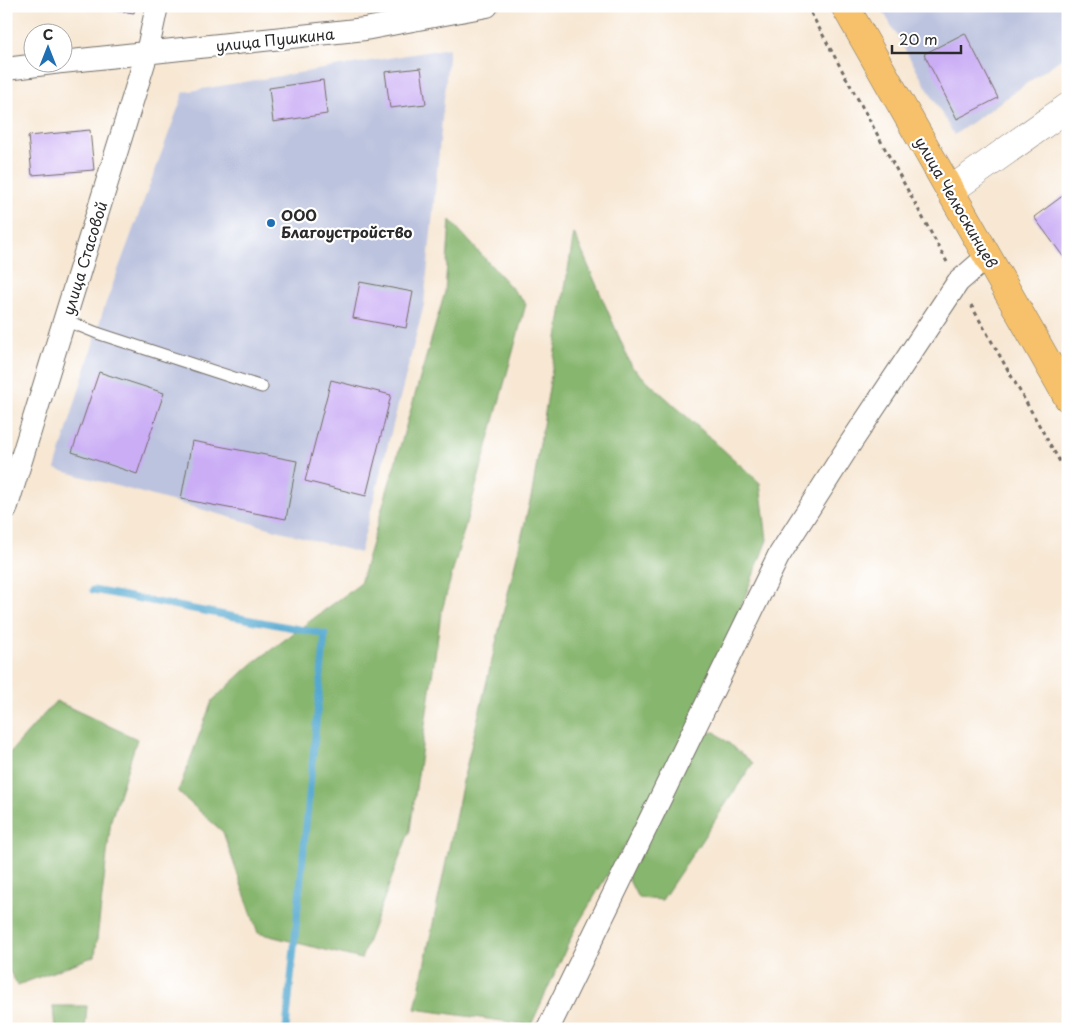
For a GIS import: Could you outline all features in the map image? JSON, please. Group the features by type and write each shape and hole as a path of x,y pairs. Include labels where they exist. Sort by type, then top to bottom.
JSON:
{"main road":[{"name":"улица Челюскинцев","path":"846,6 1068,398"}],"street":[{"name":"улица Стасовой","path":"6,509 147,53 157,6"},
{"name":"улица Пушкина","path":"72,61 365,29 487,6"},
{"name":"улица Пушкина","path":"6,68 22,66"},
{"path":"951,190 1068,107"},
{"path":"548,1029 778,557 850,444 958,282 988,256"}],"lane":[{"path":"64,320 96,333 262,386"}],"path":[{"path":"807,6 958,282 1068,476"}],"shaded area":[{"path":"880,6 1068,6 1068,54 954,135"},
{"path":"449,48 424,305 360,553 55,469 104,308 184,92"}],"green space":[{"path":"450,220 526,304 441,614 410,830 361,959 258,933 223,832 178,792 212,701 252,664 360,584 445,292"},
{"path":"574,233 632,367 760,483 767,540 691,735 715,732 753,763 662,900 638,898 626,874 627,842 575,929 531,1025 415,1009 465,772 532,493"},
{"path":"56,701 137,739 111,820 95,956 18,985 6,966 6,757"},
{"path":"53,1006 87,1006 85,1029 55,1029"}],"building":[{"path":"100,6 135,6 134,13 100,8"},
{"path":"965,33 998,98 957,119 924,54"},
{"path":"421,68 426,104 390,108 385,72"},
{"path":"323,80 327,114 273,122 269,88"},
{"path":"90,130 94,170 32,175 28,136"},
{"path":"1068,192 1068,257 1065,259 1034,217"},
{"path":"360,282 413,292 406,328 353,318"},
{"path":"99,372 164,393 137,474 72,452"},
{"path":"331,380 391,395 366,496 305,481"},
{"path":"192,441 297,461 286,519 181,499"}],"waterway":[{"path":"93,590 325,634 286,1029"}],"place":[{"name":"ООО Благоустройство","path":"271,223"}]}
